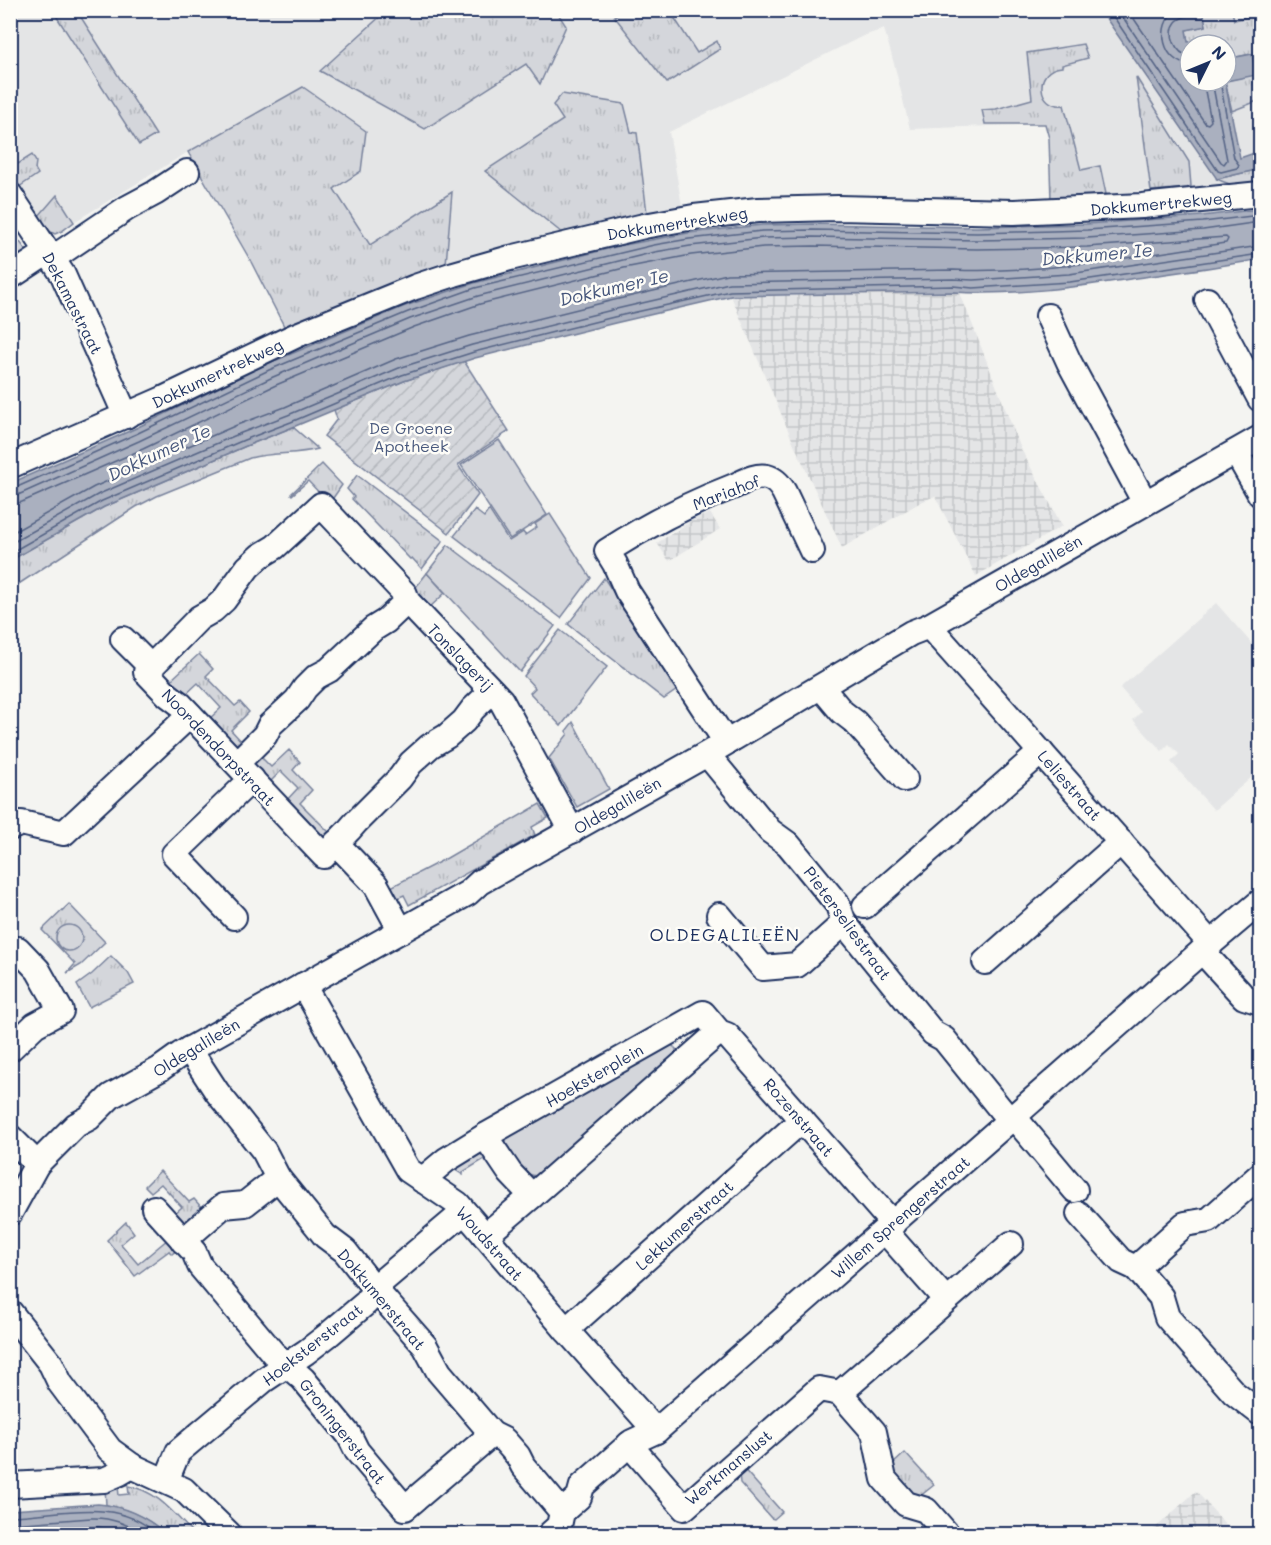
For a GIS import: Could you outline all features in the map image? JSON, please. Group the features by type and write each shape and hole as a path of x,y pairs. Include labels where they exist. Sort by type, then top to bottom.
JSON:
{"street":[{"path":"10,277 51,255 187,172"},
{"name":"Dokkumertrekweg","path":"10,466 126,416 297,335 415,287 510,258 589,238 665,222 740,211 792,208 1014,212 1142,206 1260,194"},
{"name":"Dekamastraat","path":"10,195 51,255 70,290 126,416"},
{"path":"1207,300 1260,399"},
{"path":"1048,316 1069,362 1146,503"},
{"name":"Oldegalileën","path":"10,1213 37,1164 76,1125 89,1118 111,1096 160,1069 189,1049 468,893 480,882 716,748 911,633 929,626 1260,438"},
{"path":"1236,452 1260,494"},
{"name":"Mariahof","path":"607,551 703,498 757,477 769,477 778,483 812,551"},
{"name":"Tonslagerij","path":"151,668 199,618 224,600 248,567 275,547 321,504 405,594 407,601 501,700 572,831"},
{"name":"Pieterseliestraat","path":"607,551 627,591 716,748 770,831 788,844 838,905 844,923 922,1021 933,1033 944,1039 1075,1190"},
{"path":"234,916 174,854 244,771 270,725 297,700 316,677 329,670 407,601"},
{"name":"Leliestraat","path":"929,626 1121,842 1207,947 1244,997 1260,1002"},
{"name":"Noordendorpstraat","path":"123,639 151,668 146,672 244,771 330,849 376,885 401,931"},
{"path":"821,687 905,779"},
{"path":"330,849 400,778 411,763 464,721 492,691"},
{"path":"10,828 21,823 64,833 190,714"},
{"path":"865,906 1041,752"},
{"path":"986,962 1121,842"},
{"name":"Willem Sprengerstraat","path":"550,1534 559,1526 562,1512 579,1497 582,1486 630,1444 656,1431 1260,902"},
{"path":"719,915 763,968 797,965 844,923"},
{"path":"10,1049 35,1026 61,1011 39,970 18,948"},
{"name":"Woudstraat","path":"303,986 408,1170 450,1197 656,1431"},
{"name":"Hoeksterplein","path":"422,1180 446,1160 485,1136 703,1013"},
{"name":"Rozenstraat","path":"703,1013 719,1032 727,1035 802,1120 889,1227"},
{"path":"485,1236 719,1032"},
{"name":"Dokkumerstraat","path":"189,1049 217,1092 264,1151 278,1178 325,1236 345,1251 425,1346 439,1372 492,1434 504,1440 562,1512"},
{"name":"Lekkumerstraat","path":"566,1330 802,1120"},
{"path":"485,1136 510,1173 532,1196"},
{"path":"10,1137 37,1164"},
{"path":"1136,1268 1185,1224 1209,1220 1260,1175"},
{"path":"183,1240 223,1206 245,1204 278,1178"},
{"name":"Groningerstraat","path":"154,1208 194,1252 200,1266 273,1353 303,1379 349,1435 357,1451 405,1508 492,1434"},
{"name":"Hoeksterstraat","path":"166,1481 178,1452 264,1380 306,1352 367,1302 374,1288 464,1212"},
{"path":"1079,1214 1121,1261 1136,1268 1161,1297 1167,1317 1234,1393 1260,1413"},
{"path":"889,1227 946,1300"},
{"path":"947,1534 926,1510 906,1504 884,1479 874,1432 840,1393 1011,1244"},
{"path":"10,1312 51,1364 60,1383 110,1450 132,1466 184,1490 229,1534"},
{"name":"Werkmanslust","path":"630,1444 684,1508 819,1389 840,1393"},
{"path":"10,1485 104,1480 132,1466"}],"shaded area":[{"path":"10,11 1260,11 1260,181 1051,200 1049,138 1045,124 910,129 884,29 863,36 669,132 682,206 498,248 446,264 371,292 285,328 249,258 188,152 62,231 55,234 47,230 11,175"},
{"path":"960,293 1021,449 1062,526 976,576 935,496 842,548 794,444 731,296"},
{"path":"710,513 720,529 669,561 657,543 693,520"},
{"path":"1216,603 1260,653 1260,770 1214,810 1171,762 1179,754 1169,744 1162,751 1133,720 1141,712 1120,688"},
{"path":"1196,1491 1234,1534 1149,1534"}],"green space":[{"path":"432,10 553,11 559,15 566,26 540,84 526,64 425,129 320,71 383,14"},
{"path":"53,11 77,11 156,135 139,145"},
{"path":"623,11 670,11 697,53 717,41 720,49 667,83 614,16"},
{"path":"1203,11 1232,11 1234,20 1260,14 1260,100 1232,111 1228,93 1238,93 1238,78 1256,74 1252,54 1238,57 1238,33 1186,33 1186,30 1206,26"},
{"path":"1083,44 1088,58 1053,69 1046,74 1042,88 1048,101 1055,105 1064,105 1081,170 1100,166 1106,194 1051,200 1049,138 1045,124 985,124 982,110 996,109 1032,99 1027,53"},
{"path":"1136,77 1189,162 1191,186 1187,188 1151,191"},
{"path":"303,87 366,131 361,171 334,189 370,245 452,192 446,264 285,328 249,258 188,152"},
{"path":"562,94 624,104 631,132 637,133 647,213 562,233 485,171 563,120 553,105"},
{"path":"10,153 18,164 32,155 36,162 35,169 38,174 19,187 11,175"},
{"path":"1260,169 1260,184 1238,186 1217,179"},
{"path":"57,195 74,222 55,234 47,230 38,217"},
{"path":"17,238 29,254 11,266 11,243"},
{"name":"De Groene Apotheek","path":"464,361 509,431 458,465 478,495 449,533 324,436 337,419 334,410 404,381"},
{"path":"293,427 318,449 250,458 157,496 136,507 11,589 11,560 104,507"},
{"path":"499,440 547,515 510,539 461,465"},
{"path":"322,464 342,485 329,503 308,481 291,494"},
{"path":"357,475 443,541 422,569 352,499 354,497 347,489"},
{"path":"475,510 484,517 489,510 509,541 523,532 525,535 537,527 535,524 550,514 591,578 561,618 454,536"},
{"path":"448,545 555,626 520,672 427,573"},
{"path":"427,573 445,593 428,609 412,592"},
{"path":"604,578 677,690 664,699 568,624"},
{"path":"560,630 607,667 561,726 530,693 535,688 524,676"},
{"path":"199,654 213,669 206,676 235,706 240,702 249,712 231,730 243,743 236,750 208,720 221,708 198,683 184,696 157,677 163,672 171,680"},
{"path":"573,722 609,789 577,807 549,758 568,734 566,731"},
{"path":"289,750 300,762 293,770 312,790 300,803 329,832 338,824 342,828 331,838 320,841 284,803 298,788 281,771 269,783 250,764 259,755 271,767"},
{"path":"540,804 548,818 532,827 535,835 409,905 404,895 393,900 387,889 447,858"},
{"path":"69,904 105,942 81,965 67,973 75,964 42,930"},
{"path":"69,925 78,929 82,938 78,947 69,951 60,947 56,938 60,929"},
{"path":"111,956 128,973 134,984 89,1007 77,985"},
{"path":"670,1043 676,1049 676,1057 543,1178 517,1169 499,1137"},
{"path":"477,1148 488,1157 463,1172 463,1175 452,1168"},
{"path":"160,1171 189,1202 194,1199 203,1209 185,1224 174,1214 182,1207 161,1184 151,1192 145,1186"},
{"path":"126,1222 134,1233 121,1244 138,1264 168,1239 178,1249 172,1254 169,1251 135,1276 107,1240"},
{"path":"905,1453 934,1485 919,1497 906,1488 894,1468 893,1464"},
{"path":"742,1467 782,1512 774,1519 740,1483 739,1474"},
{"path":"128,1486 138,1488 157,1498 194,1534 166,1534 138,1515 106,1505 105,1488 118,1487 119,1495 129,1494"}],"water":[{"path":"1101,11 1203,11 1206,26 1186,30 1186,33 1178,33 1178,93 1227,93 1240,158 1260,151 1260,169 1217,179"},
{"path":"1252,54 1256,75 1238,79 1238,57"},
{"name":"Dokkumer Ie","path":"1260,209 1260,259 1245,262 1092,285 1022,292 731,296 475,358 404,381 104,507 11,560 11,483 134,429 267,364 405,306 474,283 619,246 688,233 762,225 977,227 1086,224 1202,216"},
{"path":"98,1504 135,1513 166,1534 11,1534 11,1510"}],"district":[{"name":"OLDEGALILEËN","path":"725,934"}]}
